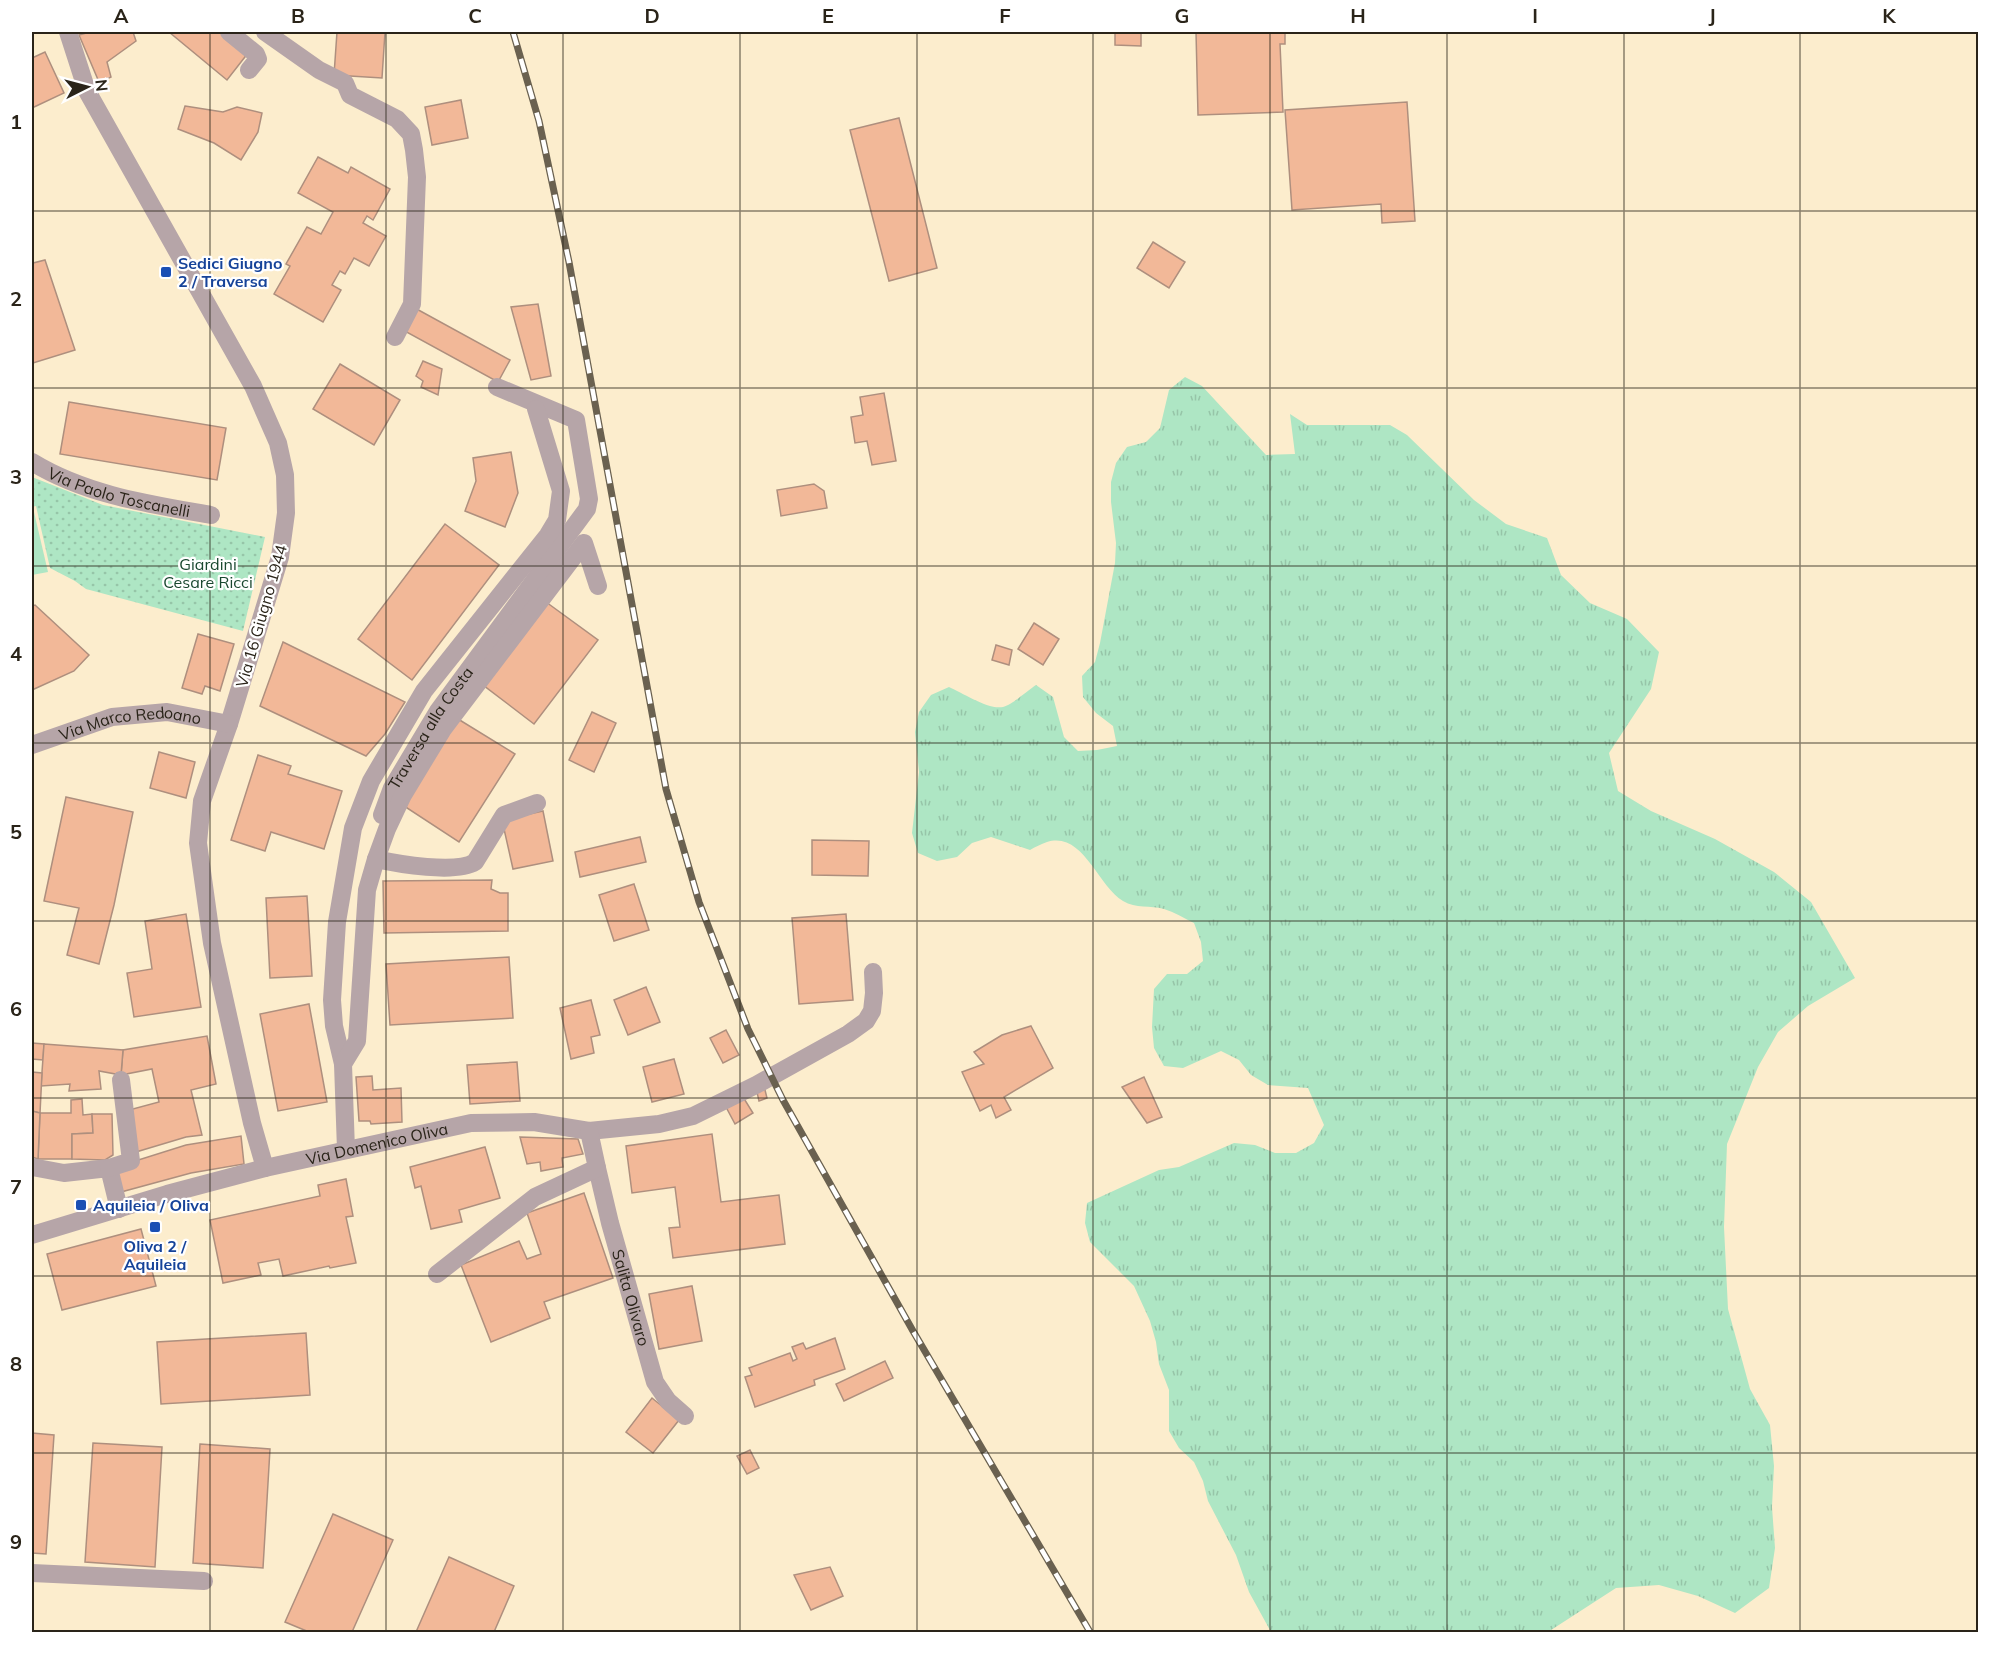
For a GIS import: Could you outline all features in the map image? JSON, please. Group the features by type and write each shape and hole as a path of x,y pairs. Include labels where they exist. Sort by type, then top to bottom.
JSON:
{"street":[{"name":"Via 16 Giugno 1944","path":"68,32 87,91 253,386 278,443 285,475 286,513 280,557 229,724 202,801 198,843 212,943 252,1123 265,1168"},
{"path":"229,32 256,54 258,59 249,70"},
{"path":"265,32 319,70 345,83 350,95 397,119 411,134 417,177 412,304 395,337"},
{"name":"Traversa alla Costa","path":"343,1064 357,1041 367,890 376,859 372,850 392,788 438,711 586,509 589,500 576,420 497,387"},
{"path":"346,1150 343,1064 334,1026 332,1000 337,922 353,828 371,781 424,691 548,535 557,520 561,491 536,409"},
{"name":"Via Paolo Toscanelli","path":"32,462 50,473 115,498 211,515"},
{"path":"537,803 504,816 475,862 467,866 416,866 376,859 403,795 443,729 584,543 598,586"},
{"name":"Via Marco Redoano","path":"32,745 111,717 167,712 229,724"},
{"name":"Via Domenico Oliva","path":"32,1235 167,1194 265,1168 471,1123 534,1122 589,1131 659,1124 693,1116 756,1085 848,1034 866,1021 872,1011 873,972"},
{"path":"32,1167 64,1173 109,1168 131,1161 121,1080"},
{"name":"Salita Olivaro","path":"589,1131 610,1223 655,1382 668,1401 685,1416"},
{"path":"109,1168 119,1209"},
{"path":"437,1274 535,1197 597,1168"},
{"path":"32,1573 204,1581"}],"green space":[{"path":"1185,377 1202,386 1266,455 1295,454 1290,414 1307,425 1390,425 1407,435 1474,500 1506,524 1547,538 1561,575 1590,603 1627,619 1659,652 1651,689 1609,753 1618,791 1651,811 1715,839 1774,872 1811,902 1855,978 1808,1006 1778,1032 1758,1067 1727,1144 1724,1227 1728,1309 1750,1389 1770,1425 1774,1466 1772,1507 1775,1548 1769,1588 1735,1613 1698,1596 1659,1585 1616,1588 1548,1632 1271,1632 1249,1592 1236,1555 1208,1501 1203,1481 1194,1462 1179,1448 1169,1431 1169,1390 1159,1364 1150,1321 1134,1286 1090,1242 1085,1223 1087,1203 1159,1170 1179,1167 1234,1143 1255,1145 1275,1153 1296,1153 1314,1143 1324,1125 1308,1088 1268,1085 1251,1075 1239,1060 1221,1051 1183,1068 1164,1066 1154,1048 1152,1027 1154,989 1167,974 1187,974 1203,961 1201,942 1194,923 1164,909 1133,905 1123,901 1105,883 1089,861 1070,844 1060,841 1047,842 1030,850 991,837 972,843 957,857 937,861 918,853 912,833 919,772 915,732 919,712 931,695 949,687 983,704 1003,707 1036,685 1053,697 1064,737 1078,751 1117,746 1113,726 1096,713 1083,697 1082,676 1095,662 1115,563 1116,543 1111,482 1116,463 1127,447 1146,442 1160,428 1169,390"},
{"name":"Giardini Cesare Ricci","path":"32,477 103,505 265,537 243,631 86,589 50,568 36,506 32,507"},
{"path":"32,512 34,512 48,572 32,575"}],"building":[{"path":"90,32 133,32 136,41 107,62 111,77 99,82 79,35"},
{"path":"169,32 222,32 248,53 227,80"},
{"path":"337,32 385,32 382,78 334,75"},
{"path":"1115,32 1141,32 1141,46 1115,45"},
{"path":"1196,32 1285,32 1285,44 1280,44 1283,112 1198,115"},
{"path":"45,52 64,93 32,108 32,58"},
{"path":"461,100 468,138 432,145 425,107"},
{"path":"1407,102 1415,221 1382,223 1381,204 1292,210 1285,110"},
{"path":"185,106 223,112 237,107 262,113 258,132 241,160 214,143 178,129"},
{"path":"899,118 937,268 889,281 850,130"},
{"path":"318,157 348,173 351,167 390,189 373,220 367,216 363,223 386,236 369,266 354,258 345,274 340,271 332,285 341,290 323,322 274,294 290,266 286,264 307,227 321,234 333,212 298,193"},
{"path":"1153,242 1185,262 1169,288 1137,268"},
{"path":"32,259 33,263 45,260 75,350 33,363"},
{"path":"538,304 551,376 531,380 511,307"},
{"path":"413,307 510,360 498,382 401,329"},
{"path":"423,361 442,369 438,395 421,387 423,381 416,376"},
{"path":"340,364 400,400 374,445 313,409"},
{"path":"884,393 896,461 872,465 867,441 855,443 851,417 863,415 860,397"},
{"path":"69,402 226,428 217,480 60,454"},
{"path":"511,452 518,493 505,527 465,511 476,481 473,458"},
{"path":"814,484 824,491 827,508 781,516 777,490"},
{"path":"445,524 499,565 412,680 358,639"},
{"path":"546,602 598,640 534,724 483,685"},
{"path":"35,605 89,655 74,671 32,690 32,606"},
{"path":"1034,623 1059,639 1043,665 1018,649"},
{"path":"198,634 234,644 220,691 205,686 202,694 182,688"},
{"path":"283,642 405,702 385,734 366,756 260,706"},
{"path":"996,645 1012,650 1009,665 992,660"},
{"path":"592,712 616,723 594,772 569,760"},
{"path":"458,719 515,754 459,842 404,806"},
{"path":"159,752 195,762 186,798 150,788"},
{"path":"258,755 291,766 288,774 342,791 324,849 271,832 265,851 231,840"},
{"path":"66,797 133,812 99,964 67,955 79,908 44,901"},
{"path":"543,811 553,861 513,869 502,820"},
{"path":"640,837 646,862 580,877 575,852"},
{"path":"812,840 869,841 868,876 812,875"},
{"path":"492,880 491,889 500,893 508,893 508,931 384,933 383,881"},
{"path":"634,884 649,930 614,941 599,895"},
{"path":"307,896 312,976 270,978 266,898"},
{"path":"186,914 201,1007 134,1017 127,973 152,969 145,921"},
{"path":"846,914 853,1000 799,1004 792,918"},
{"path":"509,957 513,1018 390,1025 386,964"},
{"path":"646,987 660,1022 628,1035 614,1000"},
{"path":"591,1000 600,1035 591,1037 594,1053 571,1059 560,1008"},
{"path":"309,1004 327,1102 278,1111 260,1014"},
{"path":"1031,1026 1053,1068 1004,1097 1011,1110 996,1118 991,1105 980,1111 962,1072 984,1064 974,1052 1002,1035"},
{"path":"726,1030 739,1055 723,1063 710,1038"},
{"path":"207,1036 216,1084 191,1090 202,1135 186,1137 136,1152 129,1110 159,1102 152,1069 121,1075 123,1050"},
{"path":"32,1043 44,1044 43,1060 32,1059"},
{"path":"44,1044 123,1050 121,1075 99,1071 101,1089 69,1091 70,1084 41,1086"},
{"path":"674,1059 684,1094 652,1102 643,1067"},
{"path":"517,1062 520,1101 470,1104 467,1065"},
{"path":"32,1072 42,1073 40,1113 32,1111"},
{"path":"372,1076 373,1090 401,1088 402,1122 371,1124 370,1121 359,1121 356,1077"},
{"path":"1144,1077 1162,1117 1147,1123 1122,1087"},
{"path":"764,1086 767,1098 759,1101 756,1088"},
{"path":"743,1097 753,1113 735,1124 726,1107"},
{"path":"82,1099 83,1115 92,1114 93,1133 72,1134 72,1159 38,1159 40,1113 71,1113 71,1100"},
{"path":"32,1111 40,1113 38,1159 32,1157"},
{"path":"92,1114 112,1114 113,1155 105,1160 72,1159 72,1134 93,1133"},
{"path":"712,1134 721,1202 779,1195 785,1244 673,1258 669,1228 680,1227 675,1187 632,1193 626,1146"},
{"path":"241,1136 244,1164 191,1173 121,1192 116,1167 186,1145"},
{"path":"520,1137 578,1139 583,1154 562,1158 563,1167 541,1171 540,1162 527,1164"},
{"path":"485,1147 500,1198 459,1210 462,1222 431,1229 421,1186 415,1188 410,1167"},
{"path":"346,1179 353,1216 346,1217 356,1263 283,1276 279,1259 258,1263 261,1275 223,1283 210,1220 320,1196 318,1185"},
{"path":"584,1193 613,1278 544,1302 550,1318 491,1342 461,1265 519,1241 527,1259 541,1254 527,1213"},
{"path":"141,1229 156,1286 62,1310 47,1254"},
{"path":"692,1286 702,1341 659,1349 649,1294"},
{"path":"306,1333 310,1395 161,1404 157,1342"},
{"path":"835,1338 845,1369 814,1380 815,1385 755,1407 745,1377 752,1375 749,1368 790,1353 793,1361 797,1359 792,1347 803,1343 806,1349"},
{"path":"885,1361 893,1378 844,1401 836,1384"},
{"path":"652,1398 679,1420 653,1453 626,1432"},
{"path":"32,1433 54,1435 46,1554 32,1553"},
{"path":"93,1443 162,1447 155,1567 85,1562"},
{"path":"200,1444 270,1449 263,1568 193,1563"},
{"path":"750,1450 759,1468 747,1474 737,1456"},
{"path":"333,1514 393,1540 352,1632 309,1632 285,1622"},
{"path":"449,1557 514,1586 494,1632 416,1632"},
{"path":"830,1567 843,1596 811,1610 794,1575"}],"railway":[{"path":"513,32 539,121 569,262 666,789 699,902 748,1029 783,1100 913,1331 1090,1632"}],"place":[{"name":"Sedici Giugno 2 / Traversa","path":"166,272"},
{"name":"Aquileia / Oliva","path":"81,1205"},
{"name":"Oliva 2 / Aquileia","path":"155,1227"}]}
